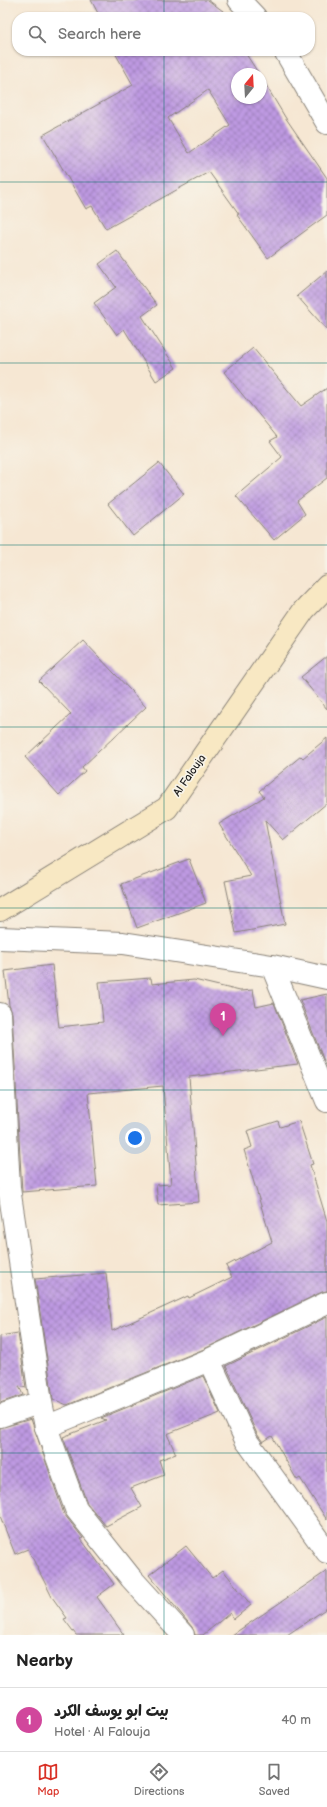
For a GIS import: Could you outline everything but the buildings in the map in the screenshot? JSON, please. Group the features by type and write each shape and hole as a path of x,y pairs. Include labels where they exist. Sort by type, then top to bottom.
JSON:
{"main road":[{"name":"Al Falouja","path":"0,910 167,808 304,610 327,586"}],"street":[{"path":"288,56 327,123"},
{"path":"0,938 123,943 272,966 327,978"},
{"path":"272,966 327,1101"},
{"path":"0,1014 9,1188 46,1427 76,1509 131,1578 183,1635"},
{"path":"46,1427 209,1360 327,1303"},
{"path":"209,1360 246,1440 327,1552"},
{"path":"0,1416 41,1402"}],"place":[{"name":"بيت ابو يوسف الكرد","path":"223,1036"}]}
